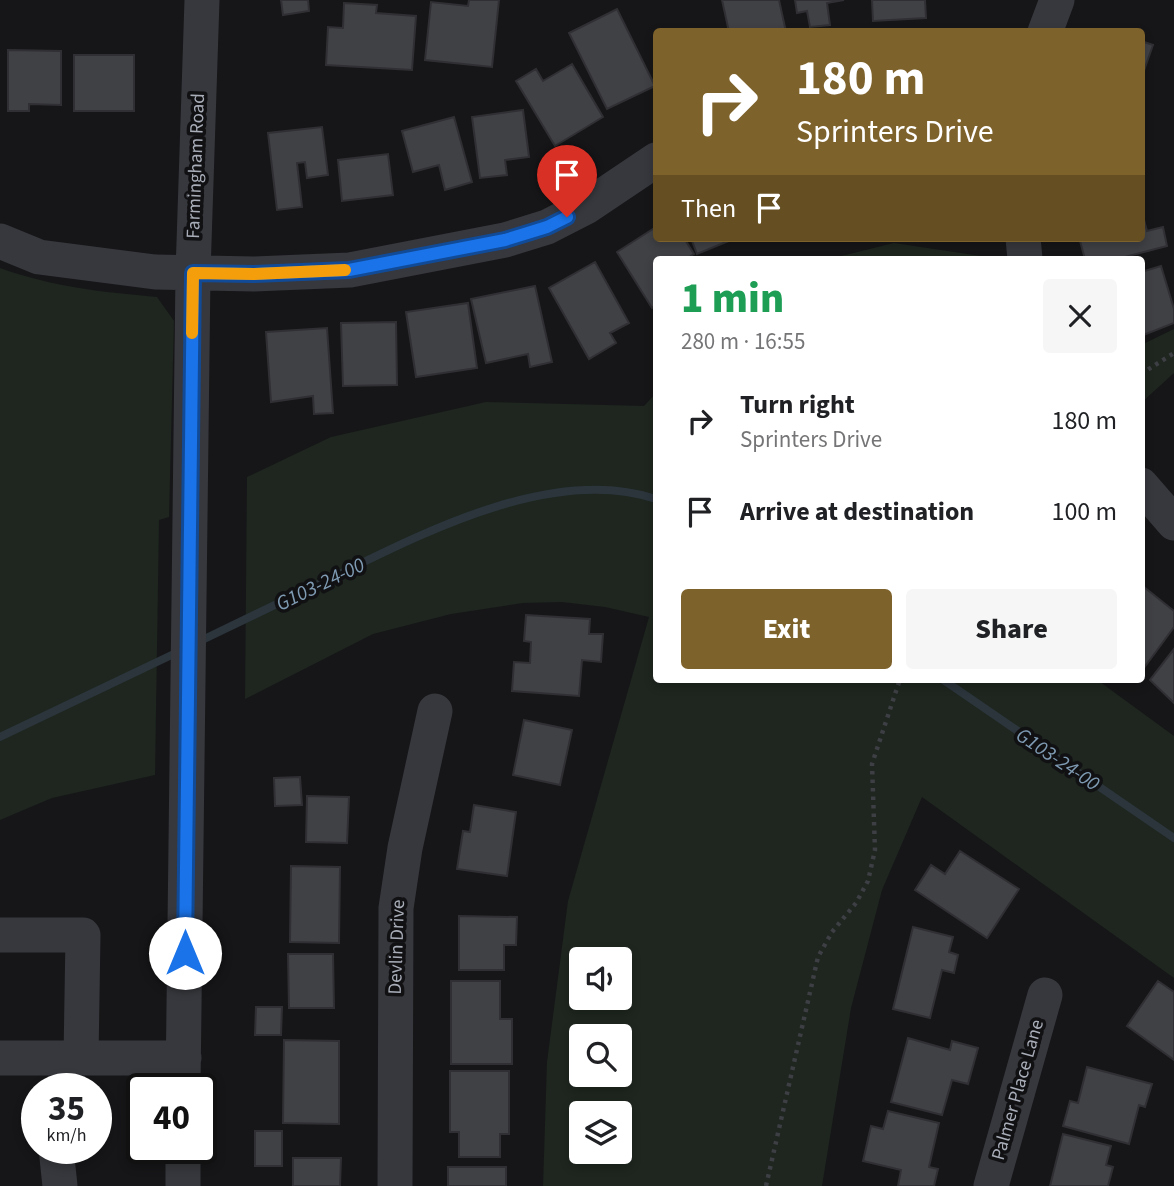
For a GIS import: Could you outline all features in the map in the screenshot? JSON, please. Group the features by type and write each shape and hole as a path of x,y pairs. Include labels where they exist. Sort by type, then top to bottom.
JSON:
{"street":[{"name":"Farmingham Road","path":"184,1073 193,273 202,0"},
{"path":"1046,28 1057,0"},
{"path":"0,241 39,257 107,267 254,274 349,270 505,240 547,227 586,207 653,161"},
{"path":"1145,490 1174,523"},
{"name":"Devlin Drive","path":"395,1186 396,908 405,848 435,711"},
{"path":"0,935 83,935 70,1068"},
{"name":"Palmer Place Lane","path":"991,1186 1045,995"},
{"path":"0,1058 70,1068 184,1073"},
{"path":"58,1164 60,1186"},
{"path":"183,1164 183,1186"}],"path":[{"path":"1145,371 1174,353"},
{"path":"766,1186 818,957 868,881 876,850 872,764 899,683"}],"shaded area":[{"path":"894,243 981,256 841,256"},
{"path":"0,268 58,284 157,297 174,321 169,517 159,520 155,775 52,798 0,820"},
{"path":"1174,329 1174,373 1145,399 1145,343"},
{"path":"653,396 653,683 1101,683 1174,736 1174,978 922,797 882,890 851,1008 822,1186 543,1186 547,1062 568,901 649,617 605,607 562,602 523,603 451,614 373,634 245,699 247,477 331,437 486,402 644,406"}],"building":[{"path":"281,0 308,0 309,11 283,15"},
{"path":"469,0 499,0 492,67 425,60 431,2 468,6"},
{"path":"722,0 779,0 785,28 728,28"},
{"path":"795,0 844,0 827,3 830,25 810,27 807,11 797,13"},
{"path":"872,0 925,0 926,18 873,21"},
{"path":"344,3 377,5 376,13 416,16 412,70 326,65 328,27 343,28"},
{"path":"617,9 653,82 653,87 607,109 569,33"},
{"path":"1145,42 1153,45 1145,68"},
{"path":"8,50 61,51 61,105 29,104 29,111 8,111"},
{"path":"74,55 134,55 134,111 74,111"},
{"path":"572,64 603,117 555,146 516,81 536,69 543,81"},
{"path":"523,110 529,157 505,160 507,175 480,178 472,117"},
{"path":"454,117 472,182 445,190 439,165 413,172 402,131"},
{"path":"322,127 328,175 307,178 305,162 297,163 302,207 277,210 268,133"},
{"path":"388,154 393,195 342,201 338,160"},
{"path":"1145,224 1147,231 1163,227 1167,246 1129,256 1084,256 1080,242 1145,242"},
{"path":"653,229 653,242 686,242 694,254 653,256 652,308 617,252"},
{"path":"692,242 726,242 697,254"},
{"path":"595,262 629,323 610,333 616,343 589,359 549,288"},
{"path":"1161,266 1174,309 1174,323 1145,334 1145,271"},
{"path":"535,286 552,362 530,367 528,354 486,363 471,299"},
{"path":"468,303 477,368 416,377 406,312"},
{"path":"396,322 397,385 343,386 341,323"},
{"path":"327,328 333,413 314,414 313,396 271,402 266,332"},
{"path":"1145,588 1174,611 1174,627 1145,667"},
{"path":"526,615 590,619 589,634 603,634 601,662 582,660 579,696 512,691 514,662 530,663 531,642 524,641"},
{"path":"1174,649 1174,703 1150,680"},
{"path":"524,720 572,730 560,785 513,775"},
{"path":"300,777 302,805 275,806 274,778"},
{"path":"307,796 349,797 347,843 306,842"},
{"path":"474,805 516,812 507,876 457,869 463,831 470,832"},
{"path":"960,851 1019,889 987,938 915,890 931,865 945,874"},
{"path":"291,866 340,867 339,943 290,942"},
{"path":"459,916 517,917 516,945 504,945 504,970 459,970"},
{"path":"913,927 953,937 949,952 958,955 954,973 942,970 930,1018 893,1009"},
{"path":"288,954 333,954 334,1008 289,1008"},
{"path":"451,981 500,981 500,1019 512,1019 512,1064 451,1064"},
{"path":"1158,981 1174,992 1174,1060 1127,1026"},
{"path":"256,1007 282,1007 281,1035 255,1035"},
{"path":"908,1038 950,1050 952,1041 978,1048 968,1084 952,1080 942,1115 891,1102"},
{"path":"284,1040 339,1041 339,1124 283,1123"},
{"path":"1087,1067 1152,1084 1145,1107 1139,1105 1129,1144 1063,1126 1070,1101 1078,1103"},
{"path":"450,1071 509,1071 509,1134 500,1134 500,1157 459,1157 459,1132 450,1132"},
{"path":"888,1111 939,1123 929,1167 938,1169 934,1186 898,1186 901,1170 863,1161 871,1126 883,1129"},
{"path":"255,1131 282,1131 282,1166 255,1166"},
{"path":"1063,1134 1111,1146 1106,1165 1113,1167 1108,1186 1050,1186"},
{"path":"293,1158 341,1158 340,1186 293,1186"},
{"path":"448,1167 506,1167 506,1186 448,1186"}],"waterway":[{"name":"G103-24-00","path":"198,642 411,540 492,508 576,490 617,491 653,498"},
{"name":"G103-24-00","path":"0,737 180,651"},
{"name":"G103-24-00","path":"948,683 1174,838"}],"slow traffic":[{"path":"192,333 193,273 254,274 345,270"}],"route":[{"path":"185,953 193,273 254,274 349,270 505,240 547,227 567,217"}]}
